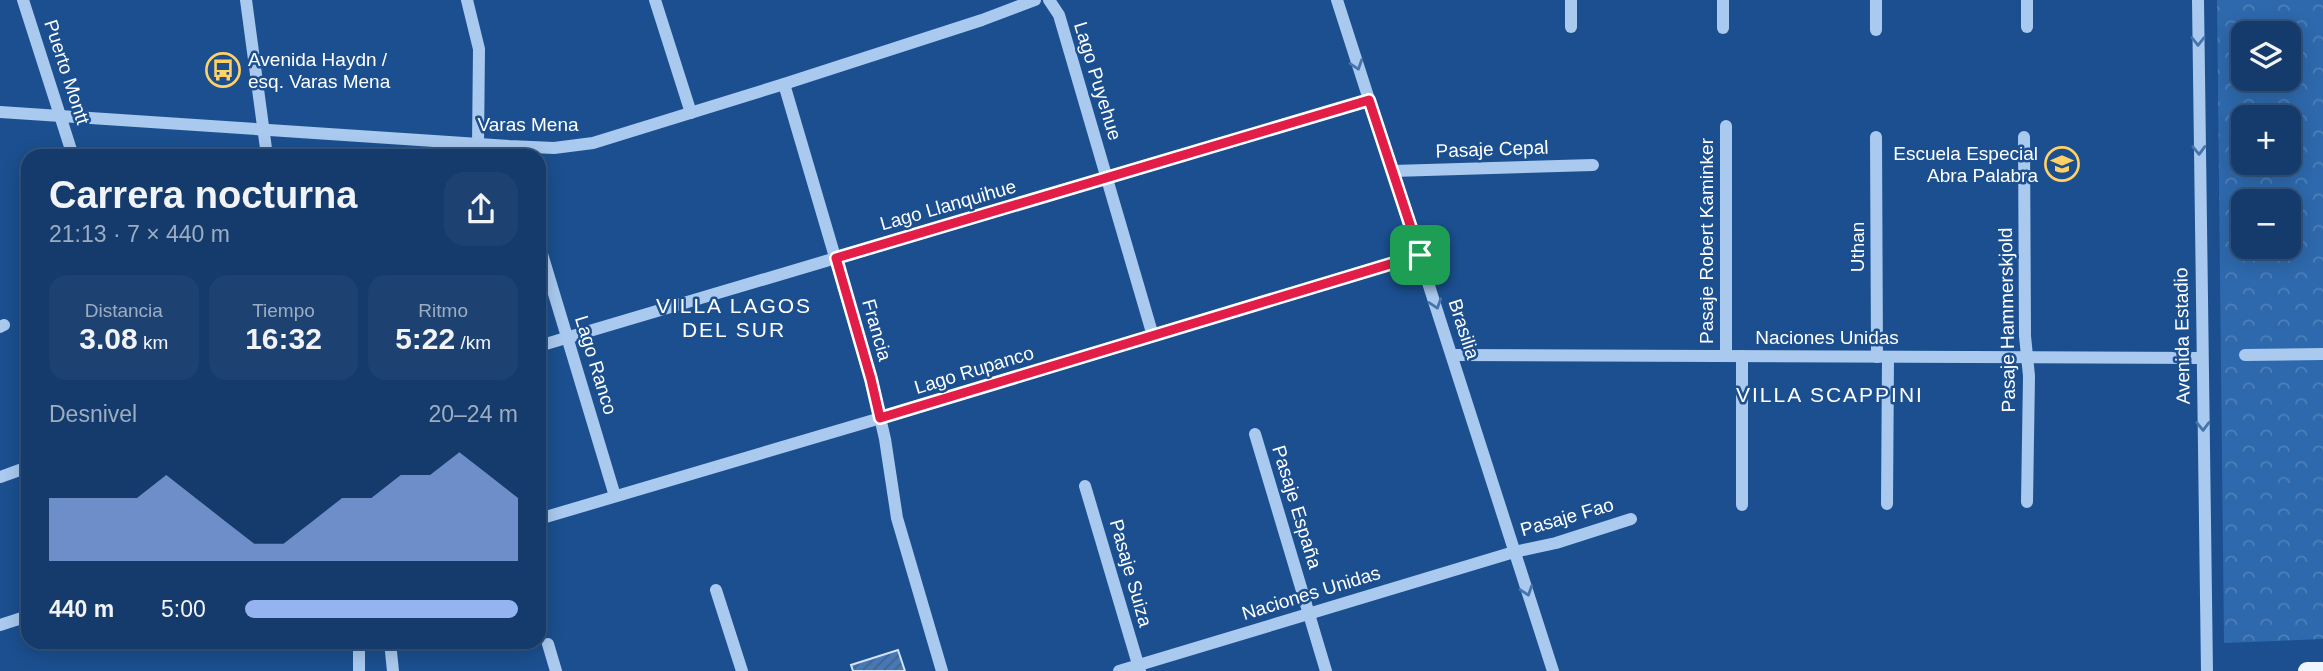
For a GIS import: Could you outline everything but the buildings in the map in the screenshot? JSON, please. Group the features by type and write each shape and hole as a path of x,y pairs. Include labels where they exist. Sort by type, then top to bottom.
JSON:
{"main road":[{"path":"2307,671 2323,671"}],"street":[{"name":"Puerto Montt","path":"23,0 71,149"},
{"path":"246,0 266,149"},
{"path":"467,0 479,49 478,144"},
{"path":"655,0 691,113"},
{"name":"Varas Mena","path":"540,149 593,143 982,20 1035,0"},
{"name":"Lago Puyehue","path":"1049,0 1059,15 1153,335"},
{"name":"Brasilia","path":"1337,0 1553,671"},
{"path":"1571,0 1571,27"},
{"path":"1723,0 1723,28"},
{"path":"1876,0 1876,30"},
{"path":"2027,0 2027,27"},
{"name":"Avenida Estadio","path":"2198,0 2207,671"},
{"name":"Francia","path":"784,84 871,379 897,517 942,671"},
{"name":"Lago Llanquihue","path":"546,344 1369,100"},
{"name":"Varas Mena","path":"0,112 478,144 502,149"},
{"name":"Pasaje Robert Kaminker","path":"1726,126 1726,356"},
{"name":"Uthan","path":"1876,137 1887,504"},
{"name":"Pasaje Hammerskjold","path":"2024,137 2025,335 2029,376 2027,502"},
{"name":"Pasaje Cepal","path":"1393,171 1592,165"},
{"name":"Lago Rupanco","path":"546,517 1420,255"},
{"name":"Lago Ranco","path":"546,268 615,496"},
{"path":"2245,355 2323,354"},
{"name":"Naciones Unidas","path":"1452,355 2202,358"},
{"name":"Pasaje Robert Kaminker","path":"1742,356 1742,505"},
{"name":"Pasaje España","path":"1255,435 1326,671"},
{"path":"0,477 21,470"},
{"name":"Pasaje Suiza","path":"1085,486 1139,668"},
{"name":"Pasaje Fao","path":"1514,552 1556,543 1631,519"},
{"name":"Naciones Unidas","path":"1119,671 1139,668 1514,552"},
{"path":"716,590 741,671"},
{"path":"0,625 21,618"},
{"path":"548,644 556,671"},
{"path":"359,649 359,671"},
{"path":"391,649 393,671"}],"green space":[{"path":"2217,0 2323,0 2323,639 2224,643"}],"place":[{"name":"Avenida Haydn / esq. Varas Mena","path":"223,70"},
{"name":"Escuela Especial Abra Palabra","path":"2062,164"}],"district":[{"name":"VILLA LAGOS DEL SUR","path":"734,317"},
{"name":"VILLA SCAPPINI","path":"1830,394"}],"route":[{"path":"1369,100 1420,255 880,418 836,258 1369,100"}]}
